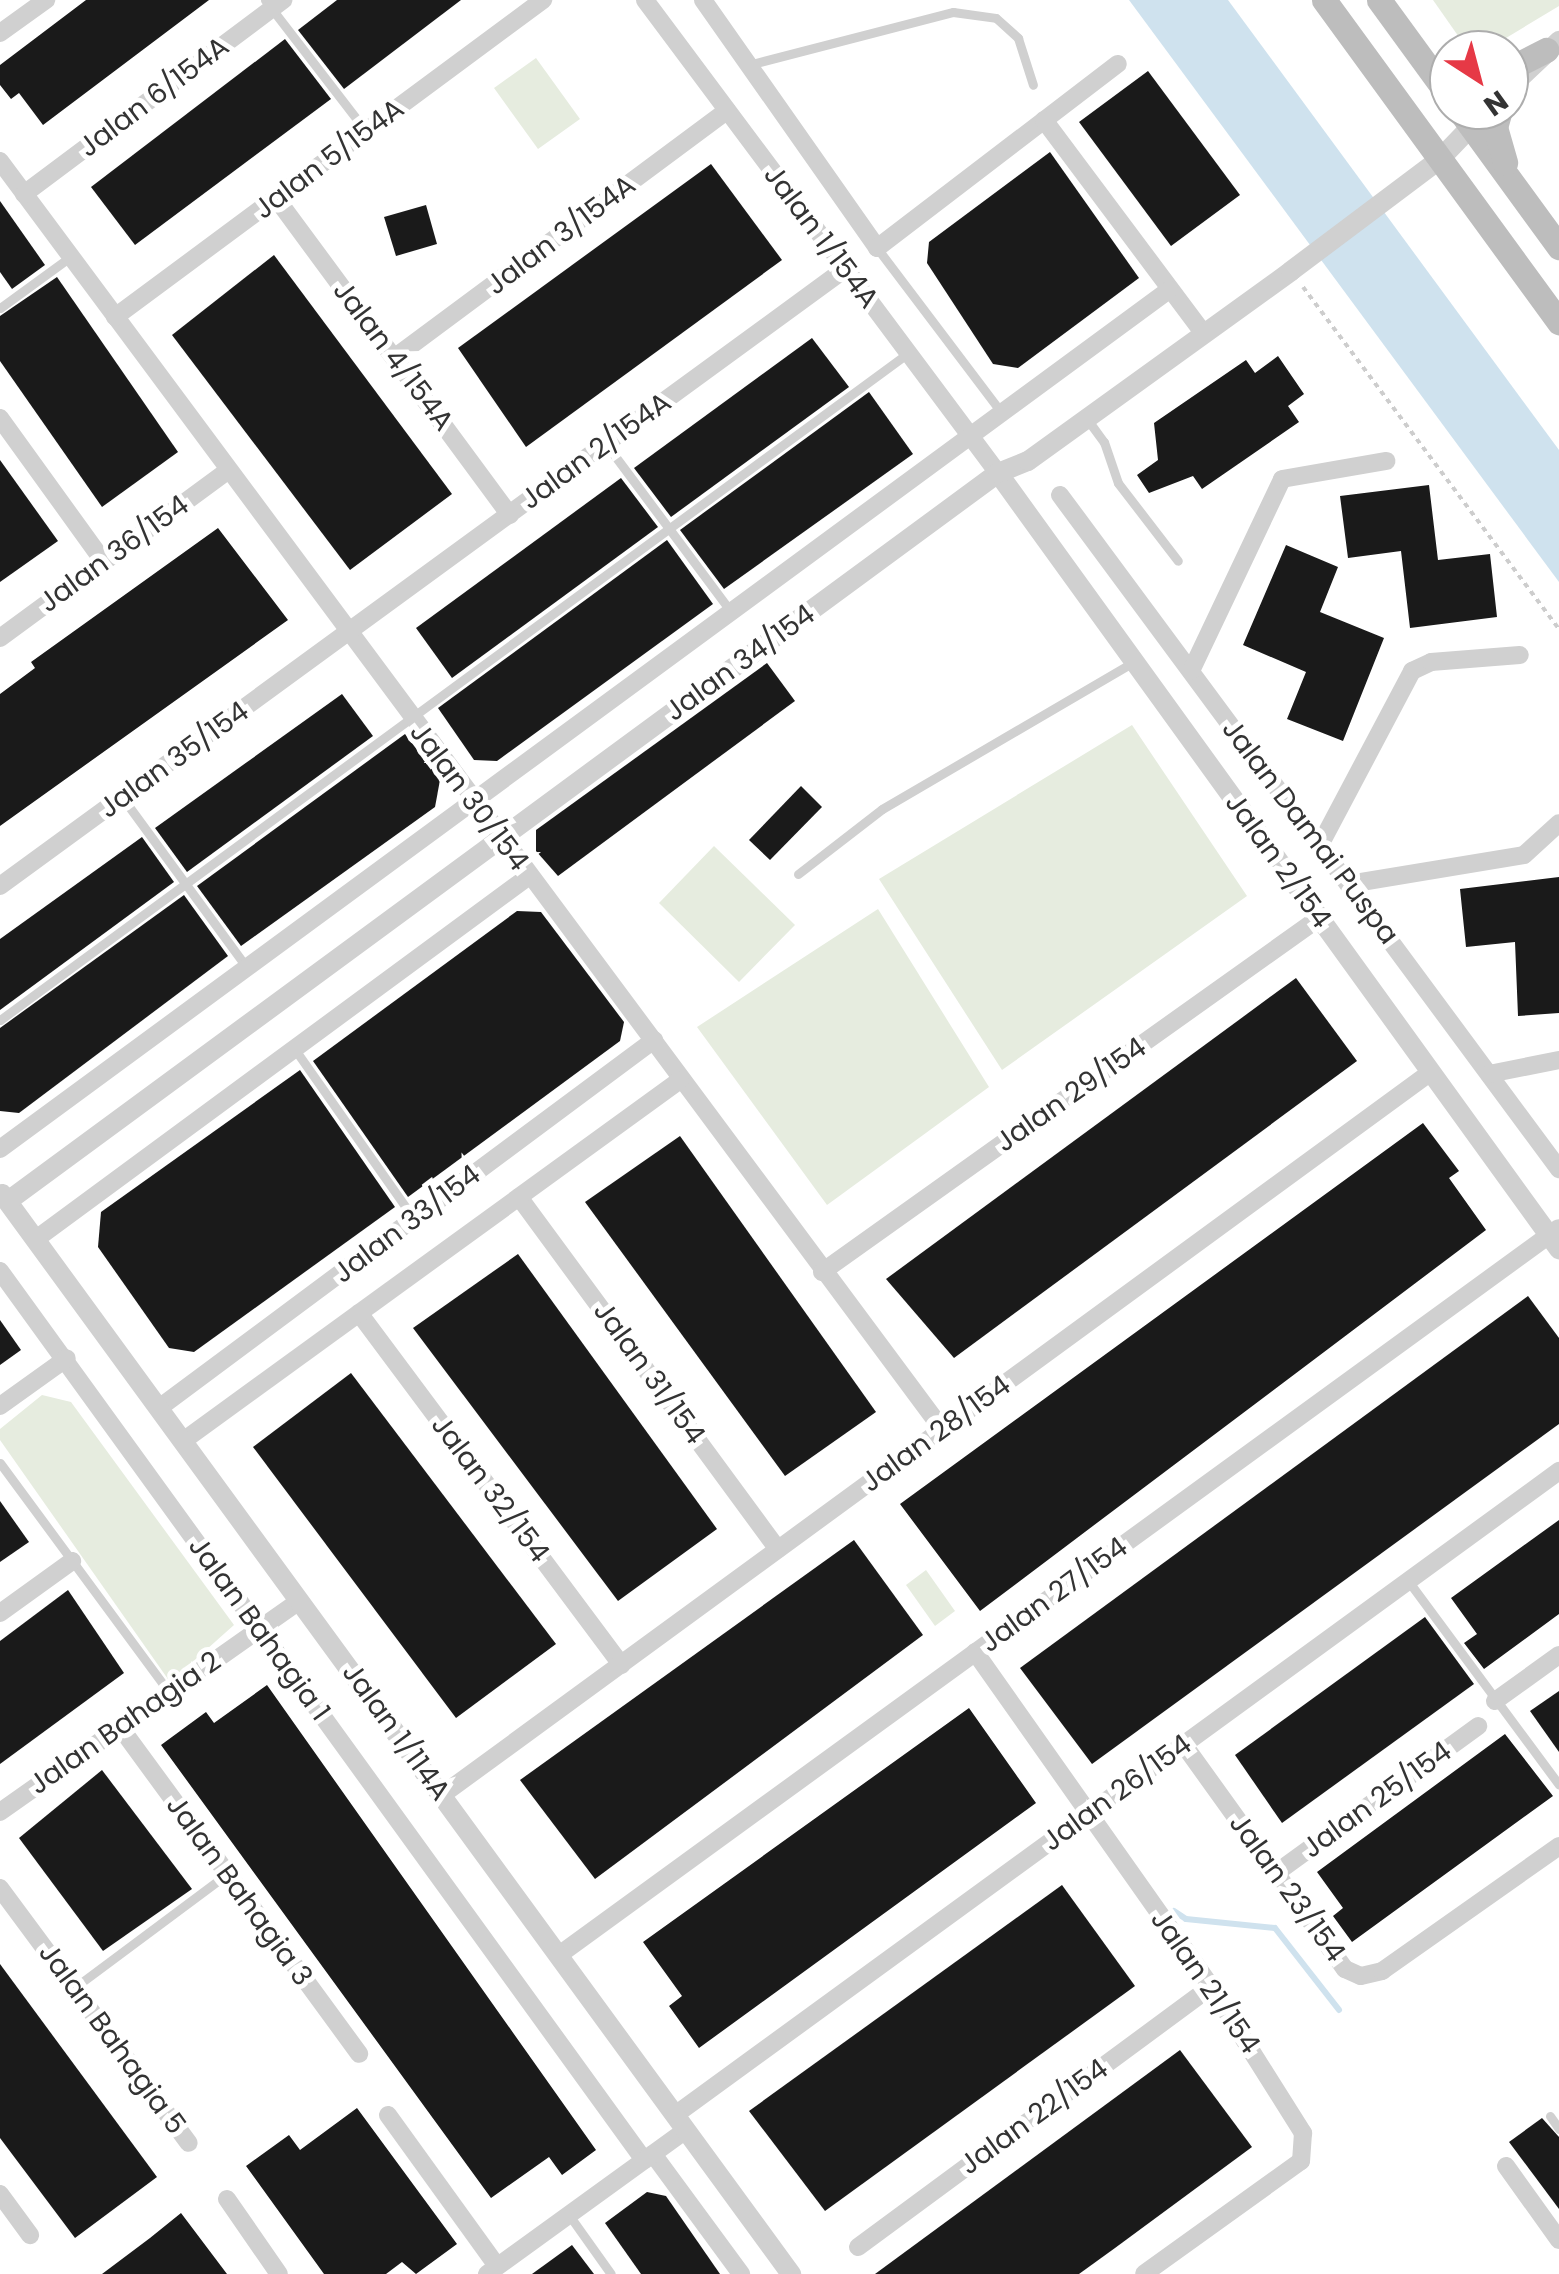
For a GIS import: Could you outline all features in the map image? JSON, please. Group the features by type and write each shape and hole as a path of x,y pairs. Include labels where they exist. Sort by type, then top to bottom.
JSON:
{"main road":[{"path":"1324,0 1559,322"},
{"path":"1379,0 1429,65"},
{"path":"1529,66 1552,45"},
{"path":"1482,130 1510,179 1559,247"},
{"path":"1496,130 1510,179"}],"street":[{"path":"0,34 46,0"},
{"name":"Jalan 5/154A","path":"115,317 543,0"},
{"name":"Jalan 1/154A","path":"644,0 998,473"},
{"path":"703,0 876,248 1118,64"},
{"name":"Jalan 6/154A","path":"24,194 273,3"},
{"name":"Jalan 3/154A","path":"394,358 728,111"},
{"path":"1044,120 1204,334"},
{"name":"Jalan 34/154","path":"2,1199 998,473 1087,419 1299,265 1440,159 1462,130"},
{"name":"Jalan 30/154","path":"0,162 499,840 654,1040 942,1430"},
{"name":"Jalan 4/154A","path":"276,198 510,514"},
{"name":"Jalan 2/154A","path":"348,634 845,269"},
{"name":"Jalan 34/154","path":"0,1149 1170,290"},
{"path":"0,418 104,562"},
{"path":"1190,671 1282,480 1386,461"},
{"name":"Jalan 36/154","path":"0,638 228,470"},
{"name":"Jalan 2/154","path":"998,473 1431,1072 1556,1237"},
{"name":"Jalan Damai Puspa","path":"1060,494 1559,1168"},
{"name":"Jalan 35/154","path":"0,886 348,634"},
{"path":"1320,845 1412,672 1431,662 1520,655"},
{"path":"1349,884 1524,855 1559,823"},
{"path":"36,1240 529,876"},
{"name":"Jalan 29/154","path":"822,1272 1320,918"},
{"name":"Jalan 33/154","path":"159,1408 654,1040"},
{"path":"1489,1074 1559,1060"},
{"name":"Jalan 28/154","path":"442,1795 1431,1072"},
{"name":"Jalan 33/154","path":"183,1440 680,1080"},
{"name":"Jalan 31/154","path":"519,1197 778,1549"},
{"name":"Jalan 1/114A","path":"2,1199 183,1440 792,2274"},
{"name":"Jalan 27/154","path":"559,1955 1556,1237"},
{"name":"Jalan Bahagia 1","path":"0,1271 67,1358 518,1986 741,2274"},
{"name":"Jalan 32/154","path":"359,1313 620,1665"},
{"path":"0,1406 67,1358"},
{"name":"Jalan 26/154","path":"491,2272 649,2157 681,2122 1086,1815 1559,1472"},
{"path":"0,1613 72,1560"},
{"name":"Jalan Bahagia 2","path":"0,1812 300,1600"},
{"name":"Jalan 21/154","path":"975,1652 1210,1987 1291,2106 1303,2133 1301,2161 1156,2270"},
{"path":"1496,1701 1559,1655"},
{"name":"Jalan 25/154","path":"1276,1873 1478,1726"},
{"name":"Jalan Bahagia 3","path":"120,1727 359,2054"},
{"name":"Jalan 23/154","path":"1184,1745 1345,1970 1361,1976 1382,1970 1559,1846"},
{"name":"Jalan Bahagia 5","path":"0,1888 188,2143"},
{"name":"Jalan 22/154","path":"858,2246 1210,1987"},
{"path":"388,2115 491,2272"},
{"path":"1506,2166 1559,2240"},
{"path":"0,2194 30,2235"},
{"path":"227,2199 280,2274"}],"lane":[{"path":"273,3 366,131"},
{"path":"748,65 953,12 996,18 1018,38 1033,84"},
{"path":"876,248 1002,413"},
{"path":"0,308 70,257"},
{"path":"0,1020 908,353"},
{"path":"1087,419 1104,442 1118,483 1178,561"},
{"path":"606,444 731,612"},
{"path":"798,874 882,809 1134,662"},
{"path":"122,797 246,968"},
{"path":"296,1051 414,1219"},
{"path":"0,1464 169,1692"},
{"path":"1408,1581 1559,1785"},
{"path":"74,1988 227,1874"},
{"path":"1550,2116 1559,2128"},
{"path":"568,2215 611,2274"}],"path":[{"path":"1299,265 1559,629"}],"shaded area":[{"path":"1433,0 1559,0 1559,6 1519,30 1454,30"},
{"path":"536,58 580,119 538,149 494,88"},
{"path":"1132,725 1247,896 1002,1070 879,879"},
{"path":"714,846 795,925 739,982 659,903"},
{"path":"878,909 989,1087 827,1205 697,1027"},
{"path":"42,1395 71,1402 234,1625 170,1682 0,1440 0,1429"},
{"path":"926,1570 955,1611 935,1626 906,1585"}],"water":[{"path":"1129,0 1228,0 1559,450 1559,582"}],"building":[{"path":"86,0 209,0 43,125 19,93 11,99 0,85 0,65"},
{"path":"337,0 461,0 344,89 298,30"},
{"path":"285,39 331,99 135,245 91,187"},
{"path":"1148,71 1240,195 1171,246 1079,122"},
{"path":"1050,152 1139,278 1018,368 993,364 927,263 929,242"},
{"path":"711,164 782,260 526,447 458,348"},
{"path":"0,201 45,265 12,289 0,272"},
{"path":"426,205 437,244 396,256 384,217"},
{"path":"274,255 452,494 350,570 172,335"},
{"path":"57,277 178,452 102,507 0,361 0,316"},
{"path":"812,338 849,387 671,517 634,468"},
{"path":"1278,356 1304,394 1288,406 1299,422 1202,489 1193,476 1149,493 1137,475 1158,460 1154,423 1246,360 1255,373"},
{"path":"869,392 913,454 724,589 680,530"},
{"path":"0,460 58,541 0,582"},
{"path":"621,478 658,527 452,678 416,628"},
{"path":"1429,485 1438,560 1490,554 1497,617 1410,628 1401,551 1348,558 1340,496"},
{"path":"218,528 288,620 0,826 0,694 35,668 31,662"},
{"path":"667,540 713,604 497,761 474,760 438,708"},
{"path":"1286,545 1338,567 1320,612 1384,638 1343,741 1287,719 1306,672 1243,645"},
{"path":"767,663 795,701 558,876 536,851 536,830"},
{"path":"342,694 373,736 187,872 155,828"},
{"path":"405,734 440,780 435,807 241,946 197,886"},
{"path":"801,786 822,807 770,860 749,840"},
{"path":"142,837 174,882 0,1010 0,939"},
{"path":"1559,877 1559,1013 1518,1016 1515,942 1466,947 1460,889"},
{"path":"184,895 228,956 19,1113 0,1111 0,1028"},
{"path":"517,911 541,912 624,1022 620,1041 408,1197 313,1061"},
{"path":"1296,978 1357,1061 954,1358 886,1279"},
{"path":"300,1070 395,1207 194,1352 169,1348 98,1247 101,1212"},
{"path":"1423,1123 1459,1171 1449,1178 1486,1230 980,1611 900,1504"},
{"path":"680,1136 876,1412 785,1476 585,1202"},
{"path":"518,1254 717,1529 618,1601 413,1328"},
{"path":"1528,1296 1559,1338 1559,1424 1092,1764 1020,1668"},
{"path":"0,1320 21,1350 0,1365"},
{"path":"351,1373 556,1644 456,1718 253,1447"},
{"path":"0,1501 29,1542 0,1562"},
{"path":"1559,1520 1559,1614 1484,1669 1464,1643 1477,1634 1451,1598"},
{"path":"854,1540 923,1635 595,1879 520,1780"},
{"path":"68,1590 124,1673 0,1764 0,1641"},
{"path":"1425,1617 1474,1684 1282,1823 1235,1755"},
{"path":"267,1685 596,2150 562,2175 549,2157 491,2198 161,1745 206,1712 214,1723"},
{"path":"1559,1691 1559,1752 1530,1711"},
{"path":"969,1708 1036,1803 699,2048 669,2006 682,1996 643,1942"},
{"path":"1505,1734 1553,1796 1352,1942 1333,1916 1343,1908 1317,1872"},
{"path":"102,1770 192,1889 103,1951 19,1838"},
{"path":"1062,1885 1135,1986 825,2211 749,2111"},
{"path":"0,1964 157,2177 75,2238 0,2138"},
{"path":"1180,2050 1252,2147 1115,2248 1079,2274 875,2274"},
{"path":"357,2108 457,2244 416,2274 402,2262 386,2274 324,2274 246,2166 289,2135 300,2150"},
{"path":"1542,2118 1559,2137 1559,2209 1509,2142"},
{"path":"647,2192 666,2196 720,2274 641,2274 605,2223"},
{"path":"181,2213 227,2274 102,2274 150,2238"},
{"path":"572,2245 594,2274 532,2274"}],"waterway":[{"path":"1174,1911 1186,1919 1275,1928 1339,2010"}]}
